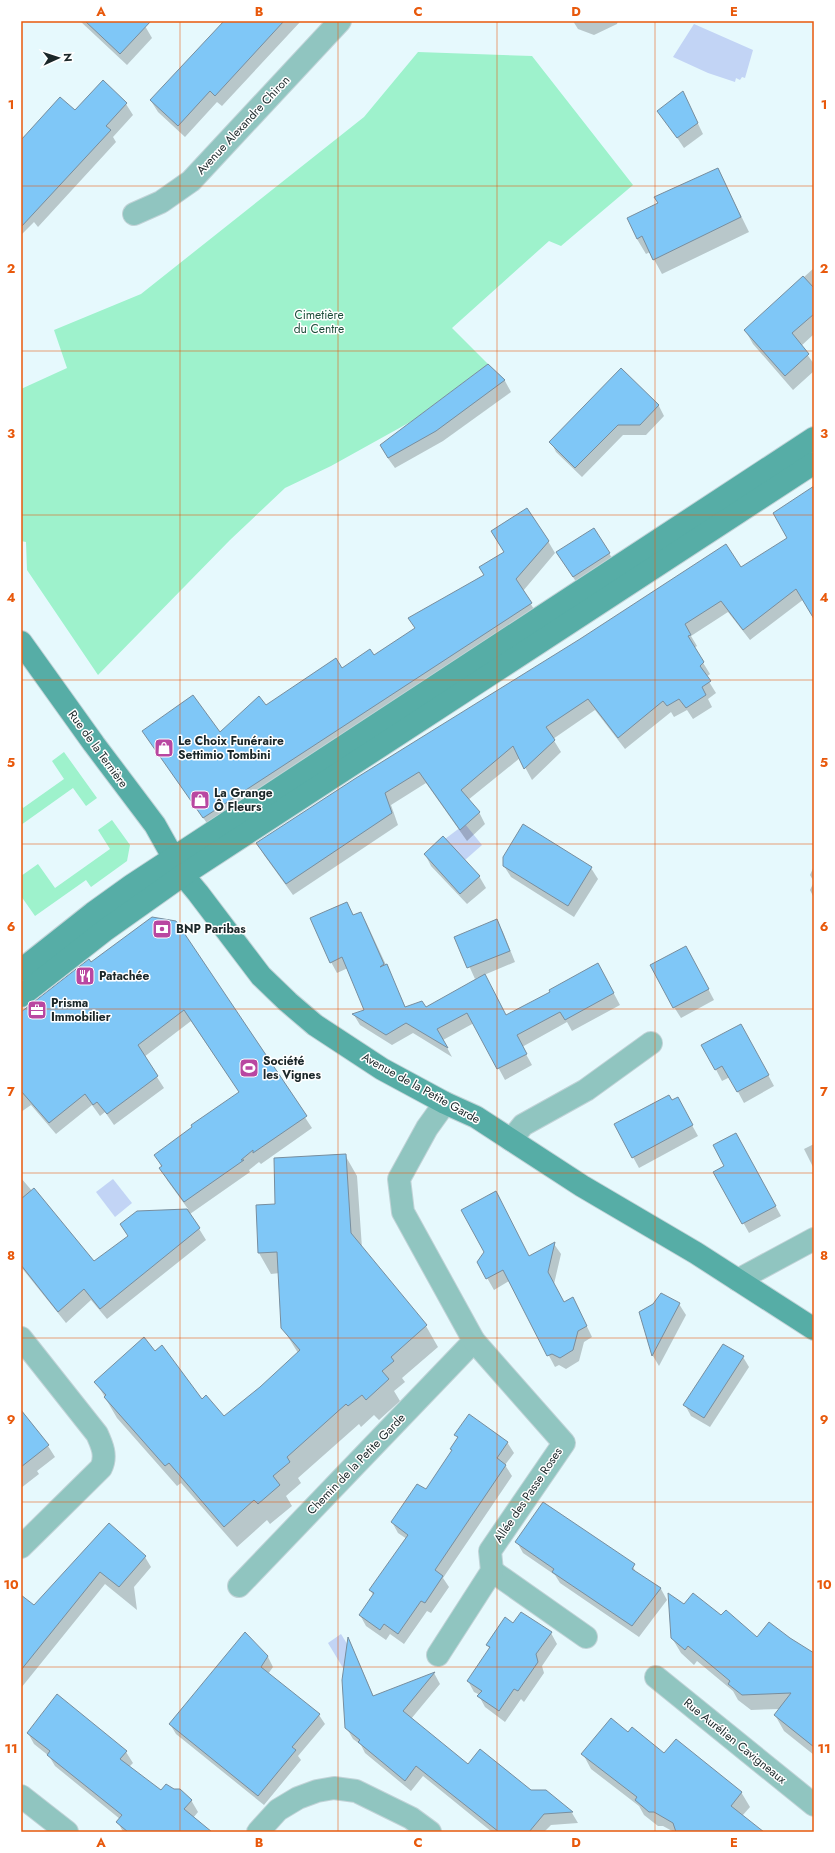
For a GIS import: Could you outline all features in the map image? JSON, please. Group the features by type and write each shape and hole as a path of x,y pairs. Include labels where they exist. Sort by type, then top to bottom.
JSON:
{"main road":[{"path":"21,996 104,931 178,867 814,438"},
{"path":"21,970 93,913 178,867 814,463"},
{"name":"Rue de la Ternière","path":"21,642 94,744 155,825 178,867"},
{"name":"Avenue de la Petite Garde","path":"178,867 260,976 314,1025 382,1069 445,1104 476,1118 582,1186 696,1253 814,1329"}],"street":[{"name":"Avenue Alexandre Chiron","path":"134,214 161,202 192,181 340,21"},
{"path":"511,1140 523,1125 586,1090 651,1043"},
{"path":"445,1104 427,1128 399,1179 402,1206 403,1212 474,1341"},
{"path":"738,1280 814,1239"},
{"path":"21,1338 97,1434 104,1450 103,1464 101,1468 21,1547"},
{"name":"Allée des Passe Roses","path":"474,1341 564,1443 490,1551 492,1571"},
{"name":"Chemin de la Petite Garde","path":"239,1586 474,1341"},
{"path":"438,1655 492,1571 586,1637"},
{"name":"Rue Aurélien Cavigneaux","path":"656,1677 814,1805"},
{"path":"258,1832 278,1810 298,1798 316,1791 334,1788 356,1791 411,1818 430,1832"},
{"path":"21,1796 67,1832"}],"green space":[{"name":"Cimetière du Centre","path":"418,52 532,56 633,185 561,246 549,241 452,328 488,364 412,421 331,466 285,488 230,540 98,675 27,570 26,542 21,541 21,389 67,368 54,330 141,294 364,117"},
{"path":"64,752 97,798 86,806 73,788 21,825 21,805 23,808 64,779 52,761"},
{"path":"112,820 130,845 127,861 91,887 86,880 35,916 21,896 21,876 38,864 55,888 110,849 98,830"}],"water":[{"path":"694,24 753,50 745,78 742,77 740,80 736,78 735,82 708,73 673,57"},
{"path":"465,824 482,845 465,860 445,839"},
{"path":"113,1179 132,1203 115,1217 96,1192"},
{"path":"341,1634 357,1660 343,1668 328,1643"}],"building":[{"path":"85,21 151,21 120,54"},
{"path":"224,21 284,21 215,96 210,91 178,126 150,100"},
{"path":"103,80 127,103 106,126 111,130 21,227 21,140 60,97 75,110"},
{"path":"683,91 698,123 677,138 657,111"},
{"path":"718,168 741,217 653,260 642,236 637,239 627,218 658,203 654,197"},
{"path":"803,276 814,288 814,314 792,333 809,354 785,376 744,330"},
{"path":"488,364 505,380 436,431 388,458 380,445"},
{"path":"621,368 659,405 640,425 618,425 575,468 549,442"},
{"path":"814,486 814,619 796,589 743,630 721,601 685,624 691,635 688,636 704,662 700,666 711,681 702,687 706,695 686,708 679,699 667,706 663,701 618,738 588,699 546,727 555,740 524,769 513,746 461,790 480,812 460,830 419,772 385,793 392,813 286,884 256,843 356,778 580,639 726,544 741,567 787,538 773,513"},
{"path":"527,508 549,541 516,579 532,603 203,818 142,731 193,695 220,732 259,696 266,705 336,658 342,668 370,649 374,655 415,628 408,618 484,575 479,567 504,552 491,531"},
{"path":"594,528 610,553 573,577 556,552"},
{"path":"523,824 592,867 568,906 503,866 503,857"},
{"path":"443,836 480,876 460,894 424,854"},
{"path":"347,902 353,915 361,912 384,964 380,967 387,964 405,1007 422,1001 426,1007 485,974 506,1015 550,992 549,990 598,963 614,993 565,1020 560,1012 517,1035 527,1054 497,1069 467,1013 437,1029 448,1048 406,1023 386,1035 352,1014 364,1010 342,957 330,963 310,918"},
{"path":"152,917 176,921 307,1116 253,1153 253,1150 241,1160 244,1160 184,1202 159,1168 162,1166 154,1155 192,1127 191,1125 239,1092 184,1010 138,1045 158,1076 107,1114 97,1102 93,1105 85,1094 49,1123 21,1091 21,1012 89,959 91,962"},
{"path":"497,919 510,951 467,968 454,937"},
{"path":"686,946 709,989 673,1008 650,965"},
{"path":"741,1024 769,1075 737,1092 722,1066 715,1070 701,1045"},
{"path":"669,1095 672,1100 678,1097 693,1125 632,1158 614,1124"},
{"path":"736,1133 776,1206 742,1224 713,1172 724,1166 713,1145"},
{"path":"346,1154 351,1233 427,1325 391,1357 394,1361 382,1371 389,1379 366,1400 362,1395 348,1406 346,1404 287,1457 290,1462 273,1476 280,1485 258,1504 254,1500 224,1527 169,1463 165,1466 104,1397 106,1395 94,1382 144,1337 155,1351 162,1345 202,1399 206,1395 224,1416 260,1387 300,1350 281,1328 277,1252 258,1253 256,1205 275,1204 274,1158"},
{"path":"34,1188 94,1261 128,1236 120,1224 137,1211 187,1209 200,1228 100,1309 84,1289 58,1312 21,1265 21,1199"},
{"path":"496,1191 529,1256 555,1242 548,1272 564,1302 573,1297 587,1326 578,1331 573,1350 560,1358 552,1354 547,1356 503,1270 486,1279 477,1262 484,1252 461,1210"},
{"path":"661,1293 680,1303 652,1356 639,1312 653,1304"},
{"path":"723,1344 744,1356 704,1418 683,1405"},
{"path":"21,1410 49,1445 21,1467"},
{"path":"469,1414 508,1442 497,1458 506,1465 435,1570 443,1576 425,1603 421,1601 398,1634 384,1624 380,1630 359,1615 374,1593 369,1590 408,1535 391,1522 417,1484 426,1489 452,1450 450,1449 458,1437 454,1435"},
{"path":"543,1502 635,1564 632,1569 661,1588 632,1626 552,1572 554,1569 515,1542"},
{"path":"109,1523 146,1556 119,1587 100,1572 21,1670 21,1595 34,1605"},
{"path":"668,1593 684,1604 693,1593 721,1615 726,1610 757,1637 769,1622 790,1638 814,1653 814,1747 774,1715 791,1693 742,1695 728,1684 730,1681 688,1646 685,1650 671,1638"},
{"path":"521,1612 552,1632 536,1654 538,1662 518,1691 514,1689 499,1711 477,1696 482,1691 467,1681 490,1647 486,1645 505,1617 513,1623"},
{"path":"245,1632 268,1656 261,1667 320,1714 292,1747 296,1750 258,1796 169,1724"},
{"path":"348,1637 373,1696 435,1672 403,1711 468,1764 480,1749 531,1790 546,1790 573,1812 544,1814 529,1832 499,1832 416,1766 405,1781 358,1742 360,1740 345,1728 342,1680"},
{"path":"57,1694 127,1751 120,1759 161,1790 166,1784 174,1789 180,1789 192,1800 184,1809 212,1832 128,1832 116,1822 122,1815 47,1755 50,1751 27,1733"},
{"path":"611,1718 628,1732 632,1727 664,1753 676,1739 742,1792 731,1806 764,1832 676,1832 673,1823 654,1812 649,1812 635,1800 637,1797 581,1754"}],"place":[{"name":"Le Choix Funéraire Settimio Tombini","path":"164,748"},
{"name":"La Grange Ô Fleurs","path":"200,800"},
{"name":"BNP Paribas","path":"162,929"},
{"name":"Patachée","path":"85,976"},
{"name":"Prisma Immobilier","path":"37,1010"},
{"name":"Société les Vignes","path":"249,1068"}]}
